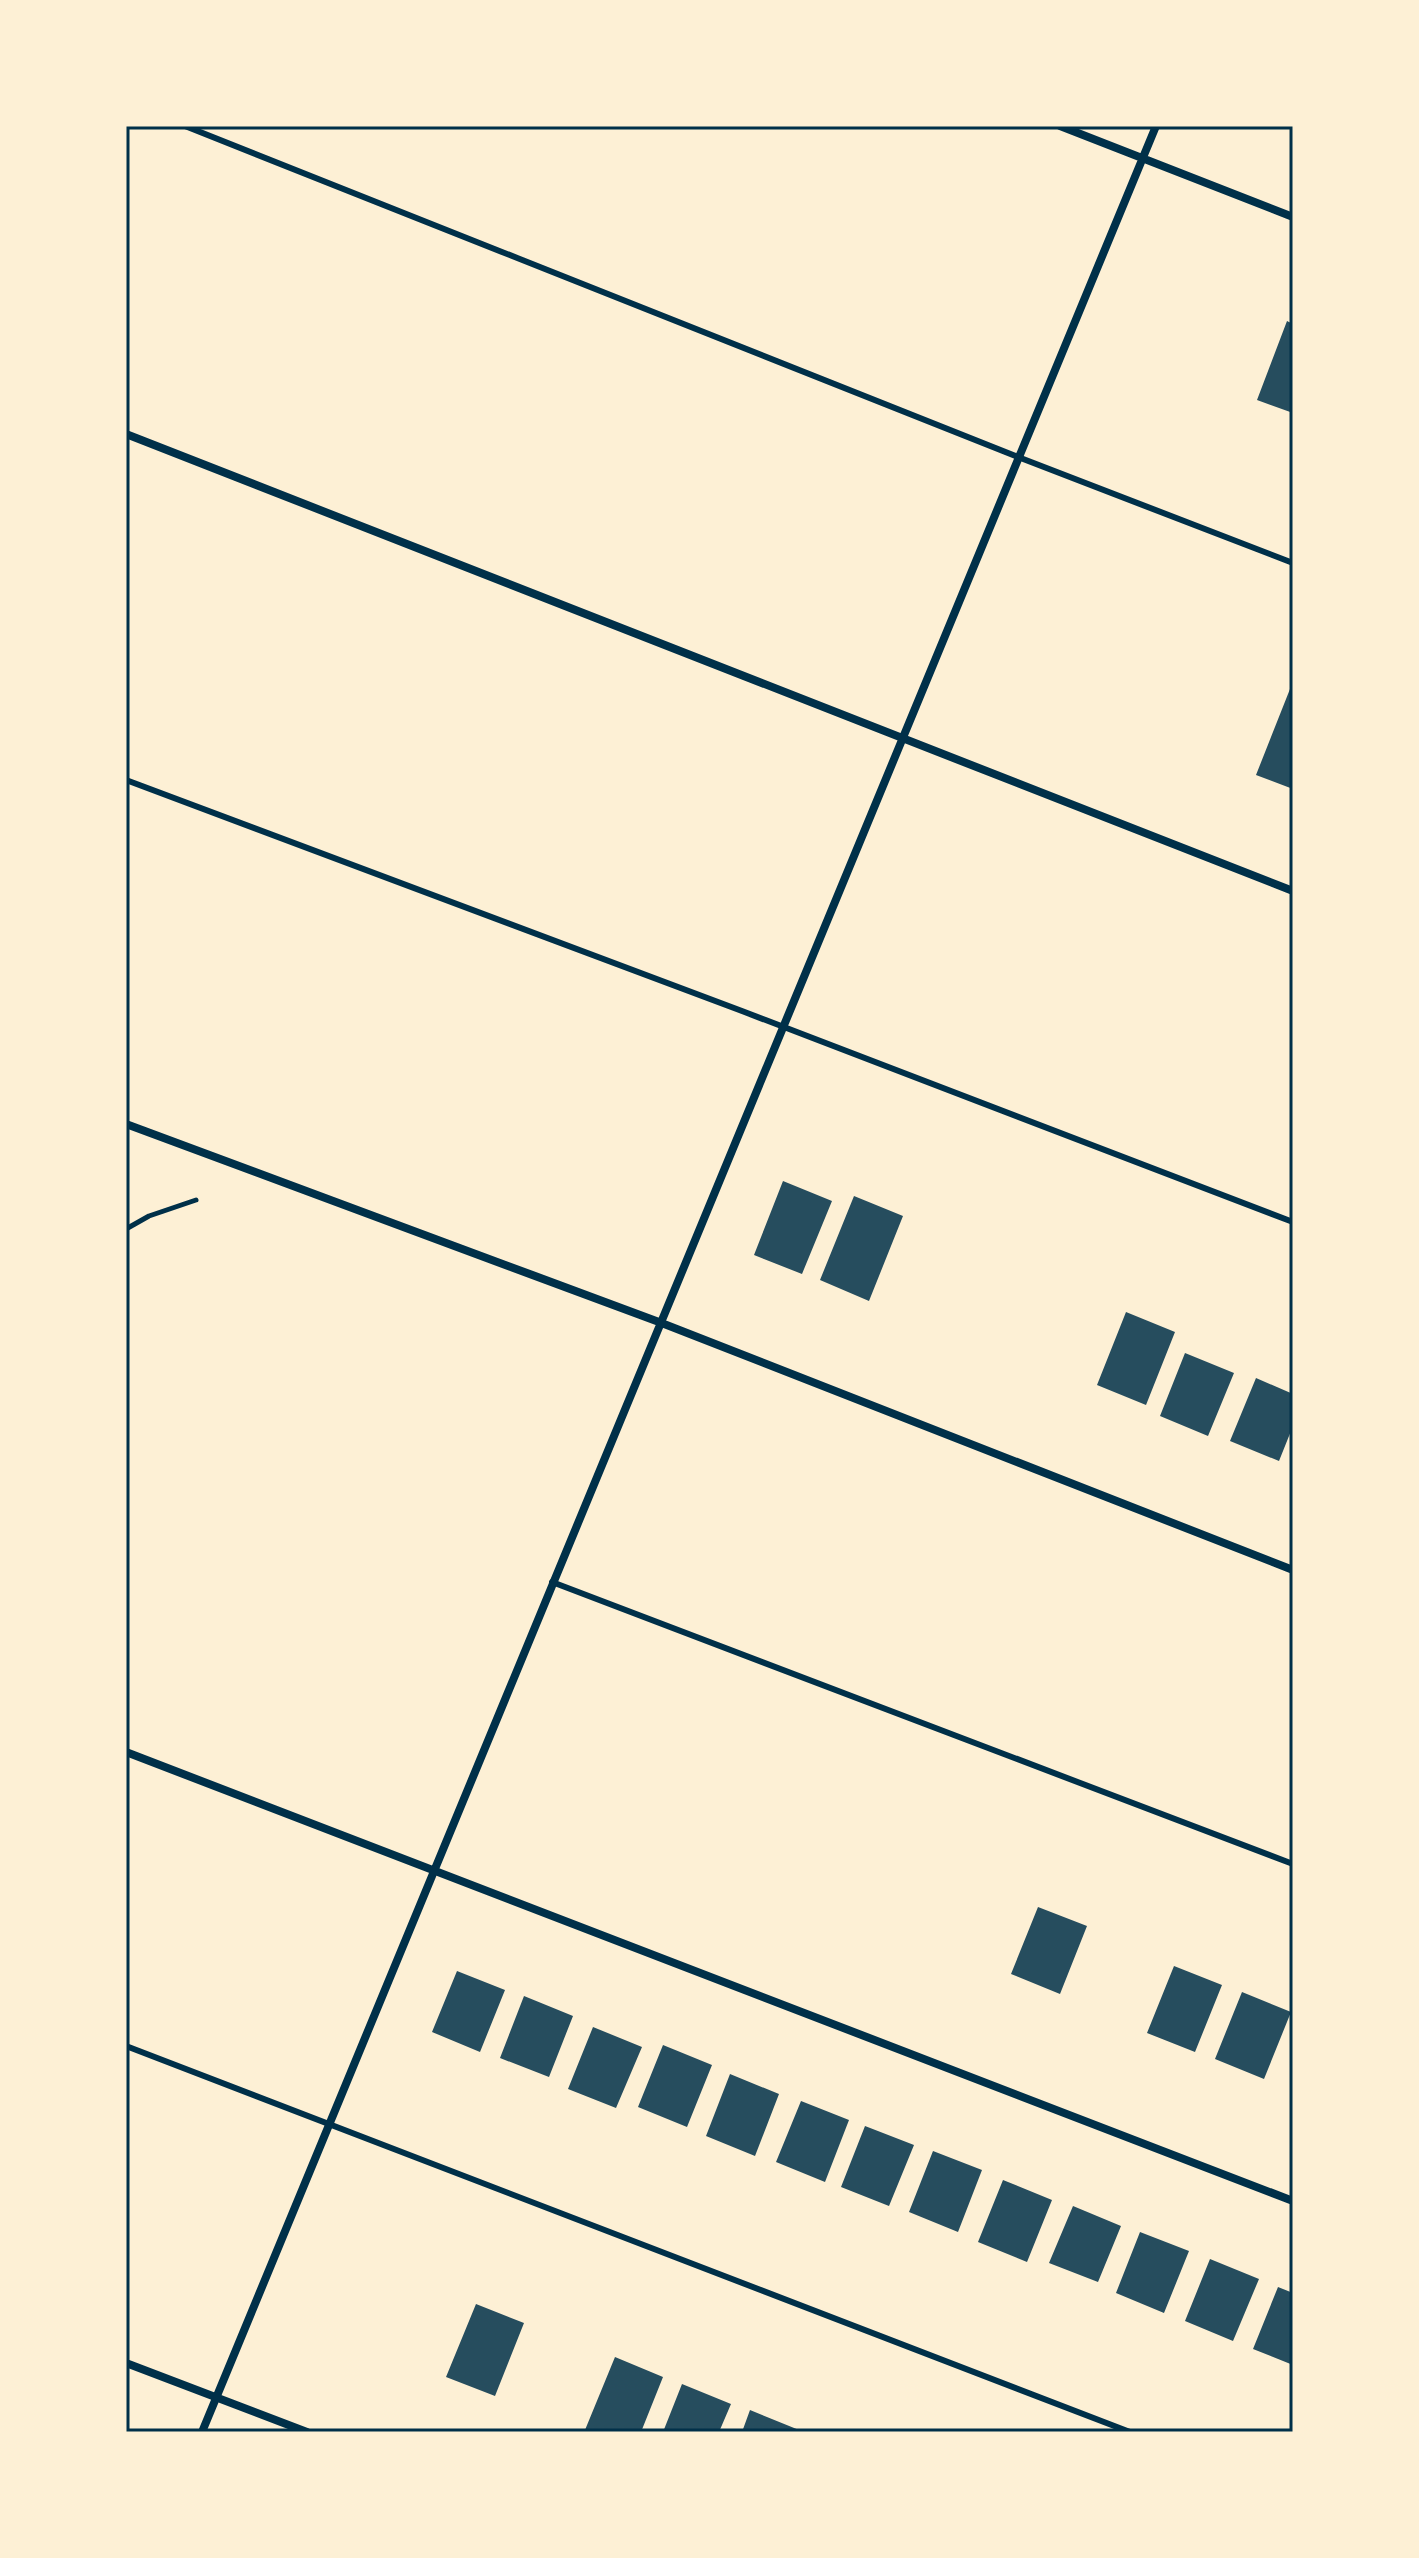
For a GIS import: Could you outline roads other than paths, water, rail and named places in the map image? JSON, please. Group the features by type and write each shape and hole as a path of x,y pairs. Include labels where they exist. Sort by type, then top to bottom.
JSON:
{"street":[{"path":"1060,126 1293,217"},
{"path":"202,2432 1156,126"},
{"path":"126,434 1293,891"},
{"path":"126,1124 659,1322 1293,1570"},
{"path":"126,1752 1293,2201"},
{"path":"126,2363 307,2432"}],"lane":[{"path":"185,126 1293,563"},
{"path":"126,780 1293,1222"},
{"path":"552,1582 1293,1864"},
{"path":"126,2046 1130,2432"}]}
